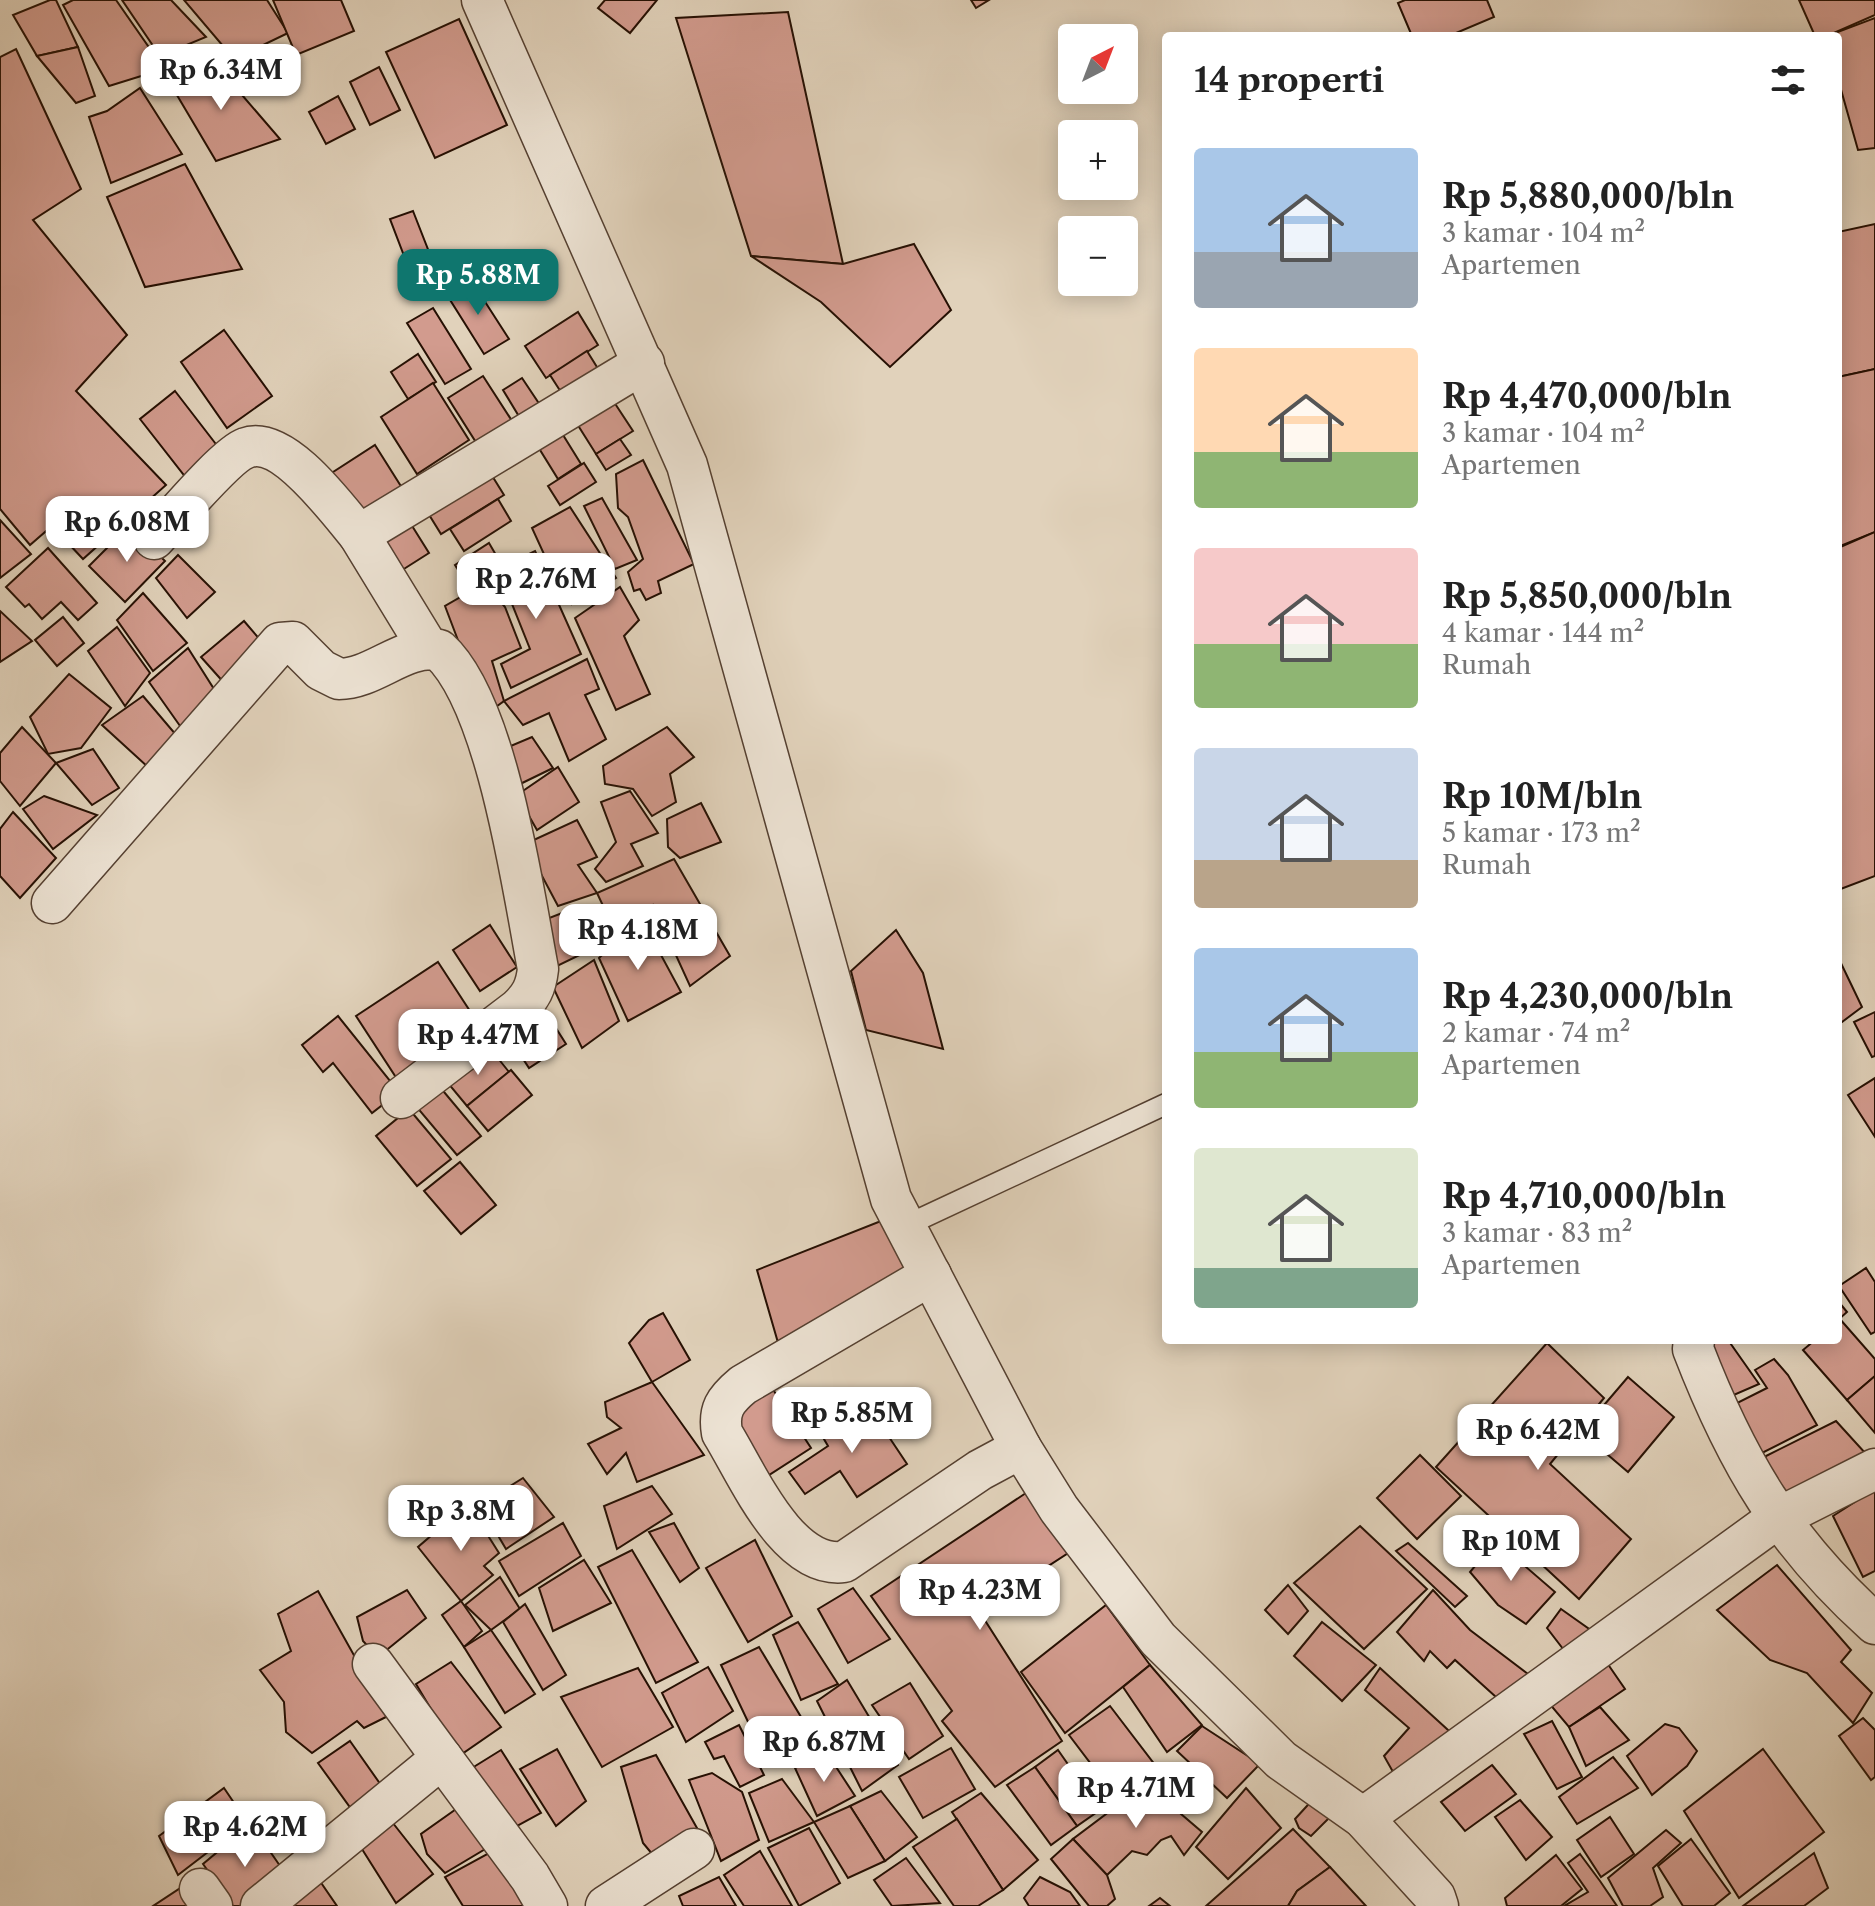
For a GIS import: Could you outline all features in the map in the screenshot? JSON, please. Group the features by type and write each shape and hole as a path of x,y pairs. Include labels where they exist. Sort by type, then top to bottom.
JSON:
{"street":[{"path":"482,0 687,465 891,1199 1021,1448 1059,1509 1158,1639 1281,1760 1363,1818 1435,1897 1438,1906"},
{"path":"359,535 644,363"},
{"path":"154,539 234,457 253,446 271,448 292,461 359,535 428,648"},
{"path":"52,903 280,643 293,642 321,670 339,679 375,671 428,648 439,650 456,669 476,711 509,814 538,969 530,998 401,1098"},
{"path":"931,1275 743,1385 726,1400 719,1415 722,1433 786,1536 810,1558 827,1564 844,1562 980,1470 1021,1448"},
{"path":"1694,1344 1720,1418 1776,1519 1842,1595 1875,1624"},
{"path":"1363,1818 1776,1519 1875,1469"},
{"path":"373,1664 530,1877 547,1906"},
{"path":"261,1906 442,1758"},
{"path":"606,1906 694,1849"}],"lane":[{"path":"905,1226 1162,1106"}],"building":[{"path":"56,0 78,47 37,56 13,15"},
{"path":"73,0 116,0 164,69 109,86 63,5"},
{"path":"122,0 171,0 206,37 160,56"},
{"path":"184,0 267,0 288,33 234,59"},
{"path":"273,0 341,0 354,31 296,55"},
{"path":"605,0 657,0 630,33 598,8"},
{"path":"971,0 989,0 976,8"},
{"path":"1405,0 1487,0 1494,17 1458,32 1410,32 1398,3"},
{"path":"1799,0 1875,0 1875,15 1836,32 1813,32"},
{"path":"788,12 843,264 751,256 676,18"},
{"path":"1875,18 1875,148 1858,150 1842,93 1842,32 1838,32"},
{"path":"459,19 507,125 435,158 386,52"},
{"path":"78,47 95,96 76,103 37,56"},
{"path":"275,48 292,75 271,88 254,61"},
{"path":"16,49 81,189 33,220 127,335 76,391 166,485 83,559 52,526 30,545 0,509 0,57"},
{"path":"214,61 280,139 216,161 168,80"},
{"path":"379,67 400,110 370,125 350,82"},
{"path":"140,88 182,154 111,183 89,117 107,111"},
{"path":"338,96 355,129 326,144 309,112"},
{"path":"185,164 242,269 145,287 107,197"},
{"path":"413,211 429,252 406,261 390,219"},
{"path":"1875,224 1875,369 1842,376 1842,231"},
{"path":"914,244 951,310 890,367 821,302 751,256 843,264"},
{"path":"471,280 509,339 484,354 447,295"},
{"path":"433,308 471,369 445,384 407,323"},
{"path":"578,312 598,345 546,378 525,346"},
{"path":"224,330 272,396 227,428 181,362"},
{"path":"587,351 605,380 568,403 550,375"},
{"path":"418,354 436,382 408,399 391,372"},
{"path":"1875,369 1875,532 1842,545 1842,376"},
{"path":"483,376 514,424 479,447 448,398"},
{"path":"522,378 540,405 520,418 503,390"},
{"path":"433,383 469,440 417,474 381,417"},
{"path":"175,391 222,452 187,479 140,419"},
{"path":"610,396 633,431 596,454 574,419"},
{"path":"555,422 581,464 558,479 532,437"},
{"path":"620,439 631,455 606,470 596,454"},
{"path":"375,445 409,499 364,527 330,474"},
{"path":"643,460 694,564 658,581 661,593 646,600 640,589 634,591 628,572 643,559 628,517 618,508 616,474"},
{"path":"584,463 596,482 560,505 548,486"},
{"path":"486,466 504,495 441,534 423,505"},
{"path":"602,498 637,560 615,569 584,506"},
{"path":"498,499 511,521 464,551 450,529"},
{"path":"570,507 616,578 572,604 562,576 554,576 532,528"},
{"path":"0,520 31,554 0,578"},
{"path":"409,521 429,553 396,574 375,542"},
{"path":"129,526 165,561 125,602 89,566"},
{"path":"1875,532 1875,876 1842,888 1842,546"},
{"path":"489,543 500,562 467,584 455,565"},
{"path":"48,548 97,603 78,620 61,602 42,619 29,604 25,607 6,587"},
{"path":"535,551 581,654 511,688 501,664 530,649 498,569"},
{"path":"178,555 215,592 187,618 156,578"},
{"path":"485,583 505,607 521,648 492,661 504,701 486,714 445,606"},
{"path":"620,587 639,620 624,636 650,694 616,710 575,618"},
{"path":"143,593 187,643 153,671 117,620"},
{"path":"0,611 32,641 0,662"},
{"path":"63,617 84,643 57,666 35,640"},
{"path":"244,621 268,649 226,685 201,657"},
{"path":"117,627 150,673 125,706 88,651"},
{"path":"188,648 219,697 185,733 149,682"},
{"path":"587,659 599,689 585,695 606,739 569,761 549,713 523,725 504,701"},
{"path":"69,674 111,708 81,748 48,754 30,717"},
{"path":"143,696 177,736 149,768 102,725"},
{"path":"22,727 56,763 20,806 0,781 0,753"},
{"path":"667,727 694,757 670,774 676,802 652,816 633,789 605,784 603,766"},
{"path":"532,737 553,768 514,787 501,750"},
{"path":"93,749 119,788 92,805 56,763"},
{"path":"558,767 579,802 537,830 517,795"},
{"path":"630,791 658,833 631,844 643,866 606,882 595,869 616,842 601,802"},
{"path":"44,796 97,815 53,849 23,809"},
{"path":"701,803 721,842 680,858 668,847 667,819"},
{"path":"13,812 56,858 20,898 0,876 0,829"},
{"path":"577,820 597,857 578,865 597,893 558,906 525,844"},
{"path":"674,859 730,956 690,986 653,905 613,927 597,893"},
{"path":"575,908 592,949 551,969 531,925"},
{"path":"641,918 681,992 628,1021 599,958"},
{"path":"490,925 517,967 480,991 453,950"},
{"path":"896,930 923,973 943,1049 866,1030 851,971"},
{"path":"594,960 619,1021 582,1048 553,987"},
{"path":"438,962 483,1031 401,1085 356,1016"},
{"path":"1842,965 1862,1007 1842,1022"},
{"path":"542,1006 566,1044 529,1068 505,1031"},
{"path":"1875,1012 1875,1056 1872,1057 1854,1022"},
{"path":"338,1016 399,1092 372,1113 333,1063 323,1072 302,1045"},
{"path":"489,1047 509,1072 467,1106 447,1082"},
{"path":"511,1070 532,1095 488,1131 467,1106"},
{"path":"1875,1078 1875,1137 1848,1095"},
{"path":"439,1086 481,1136 457,1155 415,1105"},
{"path":"409,1109 451,1159 417,1186 376,1136"},
{"path":"460,1162 496,1205 461,1234 424,1191"},
{"path":"881,1221 918,1274 781,1353 757,1270"},
{"path":"1866,1268 1875,1282 1875,1332 1871,1334 1842,1290 1842,1284"},
{"path":"663,1313 690,1360 652,1382 629,1343 649,1320"},
{"path":"1842,1321 1875,1359 1875,1376 1847,1400 1803,1350 1810,1344 1842,1344"},
{"path":"1548,1344 1604,1398 1550,1464 1631,1539 1579,1599 1436,1467"},
{"path":"1700,1344 1731,1344 1759,1384 1720,1401"},
{"path":"1774,1359 1788,1375 1817,1425 1760,1454 1727,1408 1767,1388 1755,1370"},
{"path":"1875,1376 1875,1433 1847,1400"},
{"path":"1628,1377 1674,1417 1628,1472 1581,1432"},
{"path":"652,1382 704,1455 637,1482 626,1453 607,1474 588,1444 621,1428 607,1417 605,1402"},
{"path":"772,1388 811,1448 769,1475 730,1415"},
{"path":"867,1404 907,1464 857,1497 840,1471 805,1494 789,1472 828,1446 821,1434"},
{"path":"1836,1421 1867,1455 1788,1504 1764,1465 1766,1456"},
{"path":"1420,1455 1461,1496 1417,1539 1377,1498"},
{"path":"523,1478 554,1517 506,1549 480,1505"},
{"path":"652,1486 672,1514 617,1549 604,1506"},
{"path":"1035,1487 1079,1546 979,1611 1062,1741 995,1787 942,1721 952,1711 871,1596"},
{"path":"1875,1489 1875,1571 1863,1577 1833,1516"},
{"path":"468,1504 499,1553 484,1566 493,1575 461,1601 418,1547"},
{"path":"563,1523 581,1556 519,1596 499,1561"},
{"path":"674,1523 699,1568 680,1582 649,1532"},
{"path":"1360,1526 1427,1589 1364,1649 1294,1583"},
{"path":"755,1540 792,1616 748,1642 706,1568"},
{"path":"1496,1541 1555,1592 1526,1624 1498,1605 1470,1572"},
{"path":"1408,1543 1467,1596 1455,1607 1396,1551"},
{"path":"632,1550 698,1662 656,1683 598,1567"},
{"path":"584,1560 611,1603 553,1631 539,1588"},
{"path":"1777,1565 1851,1650 1841,1662 1872,1693 1853,1723 1807,1673 1770,1660 1717,1610"},
{"path":"500,1577 520,1609 491,1630 465,1605"},
{"path":"1288,1585 1308,1611 1288,1634 1265,1610"},
{"path":"853,1588 890,1639 848,1663 818,1609"},
{"path":"407,1590 426,1618 378,1657 363,1641 357,1617"},
{"path":"1433,1590 1470,1630 1541,1684 1507,1707 1455,1660 1447,1668 1430,1651 1424,1661 1397,1632"},
{"path":"318,1591 388,1716 364,1728 357,1721 312,1753 286,1732 284,1702 260,1670 291,1651 278,1614"},
{"path":"461,1601 482,1631 464,1647 442,1615"},
{"path":"525,1604 566,1675 543,1690 503,1622"},
{"path":"1106,1605 1150,1665 1065,1733 1021,1672"},
{"path":"1561,1609 1592,1631 1570,1658 1547,1628"},
{"path":"798,1622 838,1684 801,1700 773,1635"},
{"path":"1322,1622 1376,1665 1342,1701 1294,1656"},
{"path":"491,1630 535,1694 505,1713 464,1647"},
{"path":"759,1647 804,1722 760,1747 721,1665"},
{"path":"1605,1660 1625,1689 1569,1727 1548,1702"},
{"path":"451,1662 501,1727 459,1756 416,1684"},
{"path":"1150,1665 1202,1725 1167,1752 1123,1687"},
{"path":"708,1667 733,1711 686,1742 662,1693"},
{"path":"638,1668 673,1727 602,1767 561,1697"},
{"path":"1380,1668 1459,1740 1401,1786 1384,1756 1409,1728 1365,1690"},
{"path":"847,1680 898,1765 862,1791 817,1701"},
{"path":"910,1683 943,1736 909,1759 872,1705"},
{"path":"1110,1706 1155,1765 1119,1801 1069,1735"},
{"path":"1600,1707 1629,1740 1586,1766 1569,1727"},
{"path":"1863,1718 1875,1730 1875,1777 1871,1780 1839,1736"},
{"path":"1552,1721 1582,1777 1557,1789 1524,1734"},
{"path":"1665,1724 1679,1728 1697,1751 1687,1766 1652,1795 1627,1756"},
{"path":"739,1725 764,1775 740,1787 724,1756 714,1759 705,1742"},
{"path":"1202,1726 1260,1764 1227,1798 1177,1751"},
{"path":"350,1741 388,1795 357,1817 318,1763"},
{"path":"951,1748 975,1789 923,1818 899,1777"},
{"path":"557,1749 586,1801 556,1826 520,1769"},
{"path":"1763,1749 1824,1832 1739,1898 1684,1811"},
{"path":"501,1750 541,1813 504,1833 464,1773"},
{"path":"1058,1750 1100,1810 1077,1826 1035,1767"},
{"path":"827,1753 855,1796 817,1816 795,1768"},
{"path":"656,1755 702,1837 653,1855 643,1843 621,1767"},
{"path":"1613,1757 1638,1788 1577,1824 1559,1797"},
{"path":"1492,1765 1516,1794 1465,1831 1441,1802"},
{"path":"1035,1767 1077,1826 1051,1845 1007,1785"},
{"path":"712,1773 742,1792 759,1840 721,1861 689,1780"},
{"path":"782,1779 814,1822 769,1842 749,1793"},
{"path":"1146,1784 1202,1832 1184,1855 1171,1836 1161,1840 1147,1855 1132,1851 1107,1875 1073,1839"},
{"path":"224,1788 247,1822 178,1875 159,1836"},
{"path":"1246,1788 1281,1828 1228,1879 1196,1847"},
{"path":"881,1791 917,1837 885,1861 850,1806"},
{"path":"981,1793 1038,1860 1003,1890 952,1812"},
{"path":"1317,1795 1335,1812 1311,1836 1299,1828 1295,1819"},
{"path":"1520,1800 1552,1837 1526,1860 1495,1817"},
{"path":"466,1802 497,1842 445,1873 427,1854 421,1834"},
{"path":"850,1806 885,1861 848,1878 814,1822"},
{"path":"385,1813 433,1874 396,1903 355,1838"},
{"path":"1610,1817 1634,1854 1601,1877 1577,1840"},
{"path":"957,1819 1003,1890 978,1906 954,1906 913,1847"},
{"path":"251,1824 287,1876 251,1906 233,1906 203,1864"},
{"path":"809,1828 840,1883 799,1906 768,1848"},
{"path":"1293,1829 1330,1867 1297,1891 1288,1906 1206,1906"},
{"path":"1666,1830 1681,1843 1653,1868 1663,1897 1650,1906 1623,1906 1608,1878"},
{"path":"1073,1839 1107,1875 1115,1899 1107,1906 1089,1906 1051,1859"},
{"path":"1691,1839 1730,1893 1714,1906 1683,1906 1658,1866"},
{"path":"500,1847 537,1906 463,1906 445,1877"},
{"path":"760,1851 792,1906 744,1906 724,1875"},
{"path":"1814,1853 1828,1888 1804,1906 1743,1906"},
{"path":"1580,1854 1617,1906 1564,1906 1588,1892 1568,1863"},
{"path":"1556,1855 1582,1889 1561,1906 1507,1906 1505,1898"},
{"path":"906,1858 940,1903 892,1906 874,1880"},
{"path":"1330,1867 1366,1906 1288,1906 1297,1891"},
{"path":"313,1871 337,1906 293,1906 286,1895"},
{"path":"719,1877 736,1906 683,1906 679,1896"},
{"path":"1040,1877 1070,1892 1080,1906 1029,1906 1024,1898"},
{"path":"182,1887 194,1906 153,1906"},
{"path":"1160,1898 1170,1906 1149,1906"}]}
